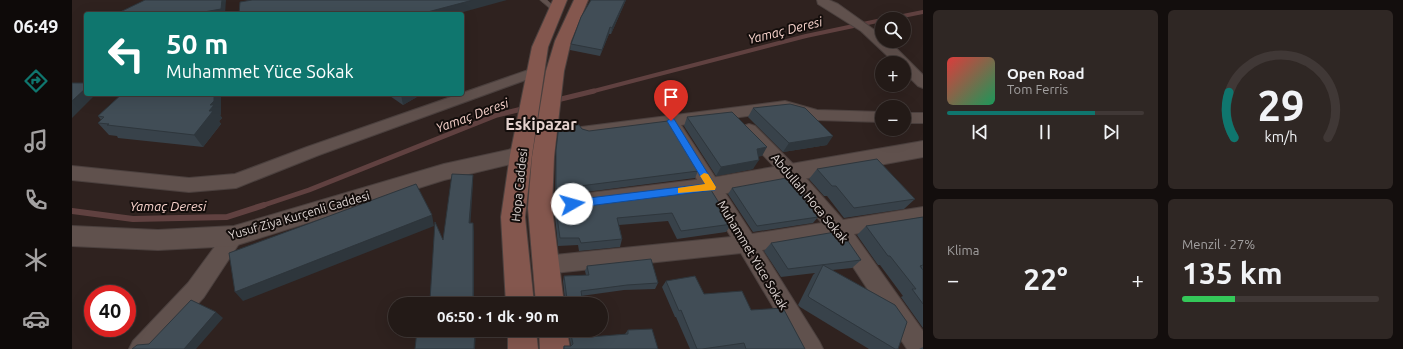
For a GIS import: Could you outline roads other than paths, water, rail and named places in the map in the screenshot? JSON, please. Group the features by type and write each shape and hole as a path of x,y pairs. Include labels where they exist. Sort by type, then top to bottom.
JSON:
{"main road":[{"name":"Hopa Caddesi","path":"519,297 513,217 532,156 546,71 563,41 581,0"},
{"name":"Hopa Caddesi","path":"546,71 540,47 558,5"},
{"name":"Hopa Caddesi","path":"532,156 540,208 549,297"},
{"path":"523,337 524,349"},
{"path":"554,337 555,349"}],"street":[{"path":"827,5 894,56"},
{"path":"72,173 189,185 236,181 313,151 546,71"},
{"path":"911,71 923,83"},
{"path":"587,131 785,106 817,115 875,117"},
{"name":"Abdullah Hoca Sokak","path":"732,113 791,173 839,229 921,349"},
{"path":"911,118 923,118"},
{"name":"Muhammet Yüce Sokak","path":"671,121 811,349"},
{"path":"540,208 711,187 923,149"},
{"name":"Yusuf Ziya Kurçenli Caddesi","path":"72,236 158,240 234,236 444,172 532,156"},
{"path":"545,265 746,244 923,215"},
{"path":"141,349 196,290 234,236"}],"lane":[{"path":"543,0 558,5"}],"waterway":[{"name":"Yamaç Deresi","path":"911,14 923,12"},
{"name":"Yamaç Deresi","path":"592,92 806,36 875,21"},
{"name":"Yamaç Deresi","path":"553,101 592,92"},
{"name":"Yamaç Deresi","path":"264,205 309,190 497,115 526,108"},
{"name":"Yamaç Deresi","path":"72,211 133,219 227,217 264,205"}],"district":[{"name":"Eskipazar","path":"541,124"}]}
